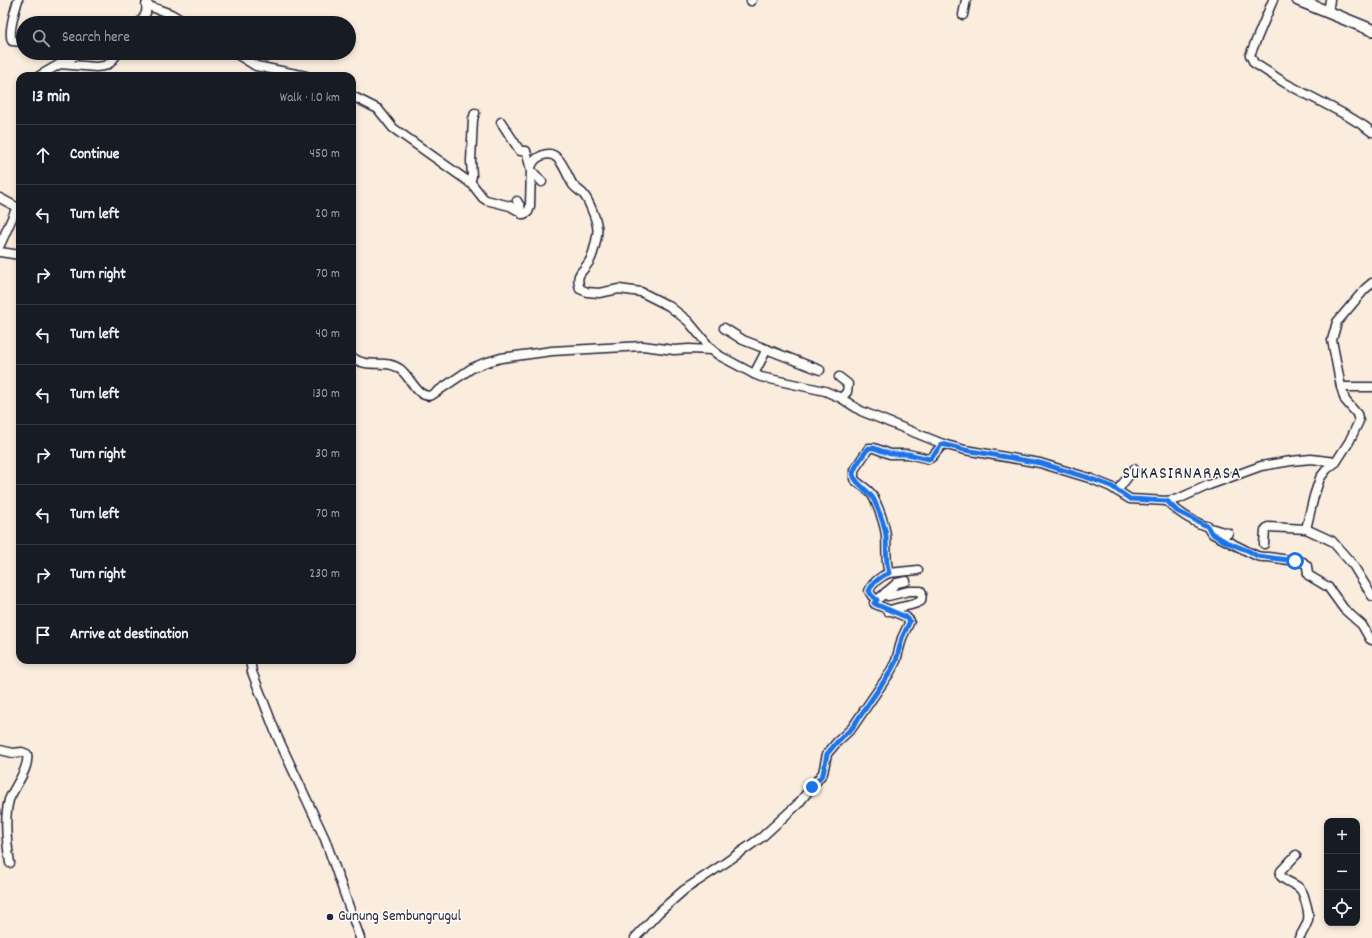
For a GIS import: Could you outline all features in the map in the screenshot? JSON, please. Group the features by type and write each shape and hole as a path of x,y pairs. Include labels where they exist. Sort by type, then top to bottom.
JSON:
{"main road":[{"path":"1298,0 1372,30"}],"street":[{"path":"16,41 12,41 11,30 18,0"},
{"path":"963,15 966,0"},
{"path":"1273,0 1250,55 1254,63 1285,83 1352,119 1372,132"},
{"path":"1328,12 1330,0"},
{"path":"138,16 146,6"},
{"path":"142,16 146,6"},
{"path":"146,6 174,16"},
{"path":"47,72 67,60"},
{"path":"60,64 96,67 104,66 112,60"},
{"path":"246,60 256,66 286,72"},
{"path":"356,98 378,109 393,128 470,183 486,200 510,206 522,214"},
{"path":"470,183 472,176 472,119 475,112"},
{"path":"500,122 520,151 526,151 531,170 542,182"},
{"path":"522,214 526,213 530,207 531,170 533,162 538,157 548,154 554,155 560,160 574,186 586,197 597,225 598,231 591,257 580,273 580,289 587,292 599,293 619,289 641,292 669,306 688,321 712,350 720,356 754,374 761,377 825,391 841,398 861,411 942,444 965,450 1040,463 1111,486 1130,499 1167,501 1178,498 1209,484 1261,466 1291,460 1311,459 1336,462"},
{"path":"0,198 16,206"},
{"path":"517,201 522,214"},
{"path":"0,245 16,214"},
{"path":"0,252 16,254"},
{"path":"1306,529 1320,478 1327,469 1336,462 1349,442 1359,421 1357,414 1345,400 1332,340 1337,322 1365,289 1372,283"},
{"path":"724,328 743,340 820,370"},
{"path":"356,360 360,363 366,364 394,366 405,373 422,395 432,396 472,368 501,358 552,351 644,346 674,350 712,350"},
{"path":"754,374 767,349"},
{"path":"839,377 848,384 847,392 841,398"},
{"path":"1341,387 1372,387"},
{"path":"889,573 886,563 886,535 884,525 872,495 856,481 853,475 854,470 869,448 874,448 890,454 908,454 929,459 942,444"},
{"path":"1117,490 1134,469"},
{"path":"1167,501 1177,511 1207,526 1228,533"},
{"path":"1207,526 1211,533 1226,542 1249,551 1257,556 1263,558 1268,557 1303,562 1307,566 1308,575 1328,587 1344,610 1362,626 1372,640"},
{"path":"1264,544 1265,530 1268,527 1306,529 1332,541 1353,565 1372,596"},
{"path":"877,600 870,594 870,588 872,584 884,575 889,573 918,570"},
{"path":"636,938 660,912 684,890 757,841 786,816 823,774 827,754 852,728 889,674 896,661 902,638 910,621 906,617 888,611 874,603 897,583 906,581"},
{"path":"886,592 888,596 914,590 922,593 921,601 916,604 896,607 888,611"},
{"path":"251,664 252,672 277,736 325,839 360,938"},
{"path":"0,750 13,753 25,752 28,758 21,777 9,800 6,836 10,863"},
{"path":"1296,855 1281,871 1280,875 1282,878 1302,891 1309,911 1308,922 1299,938"}],"place":[{"name":"Gunung Sembungrugul","path":"330,917"}],"district":[{"name":"SUKASIRNARASA","path":"1182,475"}],"route":[{"path":"812,787 818,778 823,774 827,754 852,728 889,674 896,661 902,638 910,624 909,619 906,617 888,611 875,604 874,603 877,600 870,594 869,591 872,584 889,573 886,563 886,535 884,525 872,495 856,481 853,475 854,470 869,448 874,448 894,455 908,454 931,459 942,444 965,450 1040,463 1111,486 1130,499 1167,501 1177,511 1207,526 1209,531 1226,542 1263,558 1268,557 1295,561"}]}
